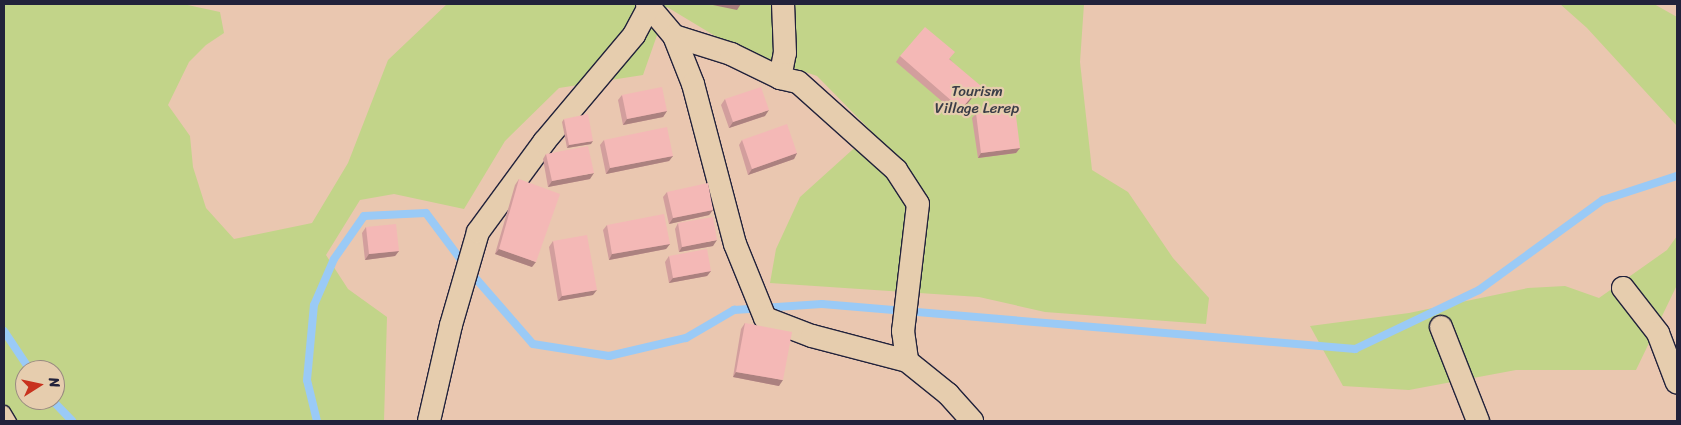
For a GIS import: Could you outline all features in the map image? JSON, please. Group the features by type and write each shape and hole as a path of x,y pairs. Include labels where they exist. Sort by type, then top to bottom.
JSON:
{"street":[{"path":"780,78 785,53 783,4"},
{"path":"429,421 461,285 478,232 544,142 634,35 648,5 674,36 693,84 735,244 761,308 812,336 907,361 948,394 972,421"},
{"path":"674,36 731,54 780,78 798,82 896,170 918,204 903,331 907,361"},
{"path":"1623,288 1658,333 1677,383"},
{"path":"1441,327 1478,421"}],"lane":[{"path":"4,411 10,421"}],"green space":[{"name":"Tourism Village Lerep","path":"4,4 183,4 220,12 224,33 206,45 189,62 168,105 190,136 193,167 206,208 234,239 312,223 348,163 388,60 447,4 1084,4 1080,62 1092,170 1128,192 1173,258 1209,298 1206,324 1045,312 979,297 770,283 776,249 800,197 872,132 817,76 735,48 667,7 643,75 559,88 505,141 464,209 394,194 360,200 326,255 348,289 387,317 384,421 4,421"},
{"path":"1560,4 1654,4 1677,17 1677,126 1587,28"},
{"path":"1677,236 1677,285 1636,370 1516,370 1409,390 1343,386 1310,326 1409,313 1528,288 1565,286 1599,298 1667,250"}],"building":[{"path":"925,27 955,52 949,59 981,86 961,109 900,56"},
{"path":"662,87 667,111 627,119 622,95"},
{"path":"761,87 769,110 733,122 725,99"},
{"path":"1015,108 1020,148 981,153 976,113"},
{"path":"588,114 593,141 569,145 564,119"},
{"path":"787,124 797,153 752,169 742,140"},
{"path":"667,127 673,156 610,168 604,140"},
{"path":"588,146 594,173 552,181 546,154"},
{"path":"519,179 560,194 536,262 499,249"},
{"path":"708,183 713,210 673,218 667,192"},
{"path":"664,214 670,244 612,254 607,225"},
{"path":"713,217 717,240 682,247 678,223"},
{"path":"396,224 399,251 369,254 366,227"},
{"path":"587,235 597,290 562,296 553,241"},
{"path":"707,249 711,271 673,278 669,256"},
{"path":"745,323 792,332 783,380 736,372"}],"waterway":[{"path":"471,273 533,344 609,356 686,338 734,310 822,304 1355,349 1479,290 1603,200 1677,176"},
{"path":"317,421 307,380 314,305 334,259 364,216 426,213 464,264"},
{"path":"4,331 23,360"},
{"path":"62,410 72,421"}]}
